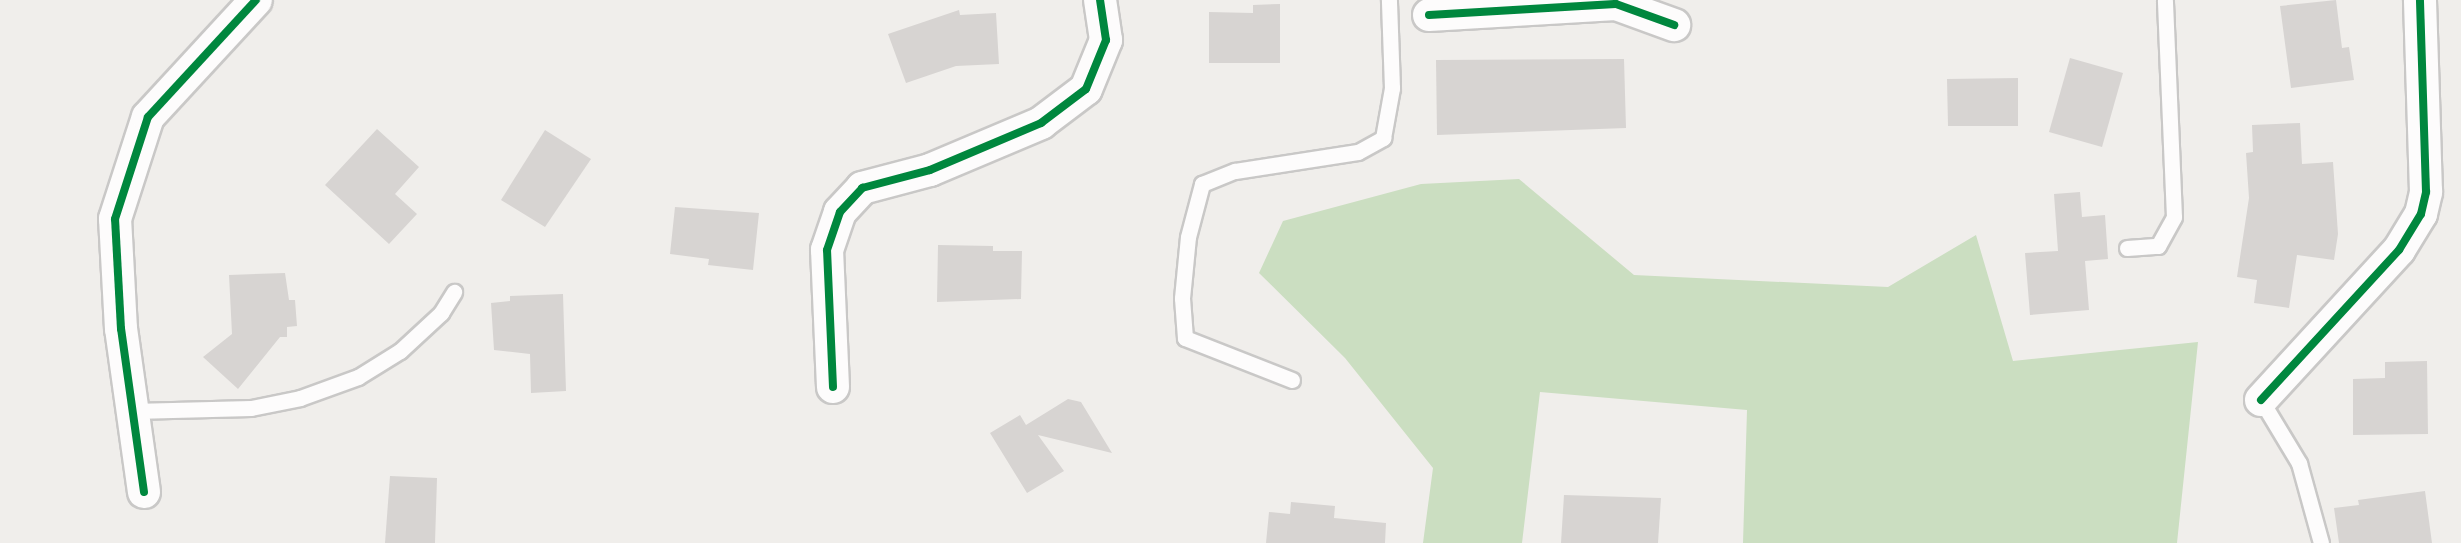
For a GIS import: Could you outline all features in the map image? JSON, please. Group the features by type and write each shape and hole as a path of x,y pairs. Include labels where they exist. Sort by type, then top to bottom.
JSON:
{"street":[{"path":"144,492 121,329 115,219 148,117 256,0"},
{"path":"833,387 827,250 840,212 862,188 930,170 1041,123 1086,89 1106,40 1100,0"},
{"path":"2261,400 2399,250 2421,214 2426,192 2420,0"},
{"path":"1429,15 1617,2 1674,25"}],"lane":[{"path":"1292,380 1185,338 1182,298 1188,237 1202,184 1235,171 1358,152 1383,138 1392,88 1389,0"},
{"path":"2127,248 2158,246 2174,217 2165,0"},
{"path":"133,411 251,408 300,398 358,377 400,351 441,313 454,292"},
{"path":"2261,400 2299,463 2321,543"}],"green space":[{"path":"1519,179 1634,275 1888,287 1976,235 2013,361 2198,342 2177,543 1743,543 1747,410 1540,392 1522,543 1423,543 1433,468 1345,358 1259,273 1283,221 1421,184"}],"building":[{"path":"2336,0 2342,48 2349,47 2354,80 2291,88 2280,6"},
{"path":"1280,4 1280,63 1209,63 1209,12 1253,13 1253,5"},
{"path":"959,10 960,15 996,13 999,64 956,66 906,83 888,34"},
{"path":"2070,58 2123,73 2102,147 2049,132"},
{"path":"1624,59 1626,128 1437,135 1436,60"},
{"path":"2018,78 2018,126 1948,126 1947,79"},
{"path":"2300,123 2302,164 2333,162 2338,234 2334,260 2297,255 2289,308 2254,303 2257,280 2237,277 2249,198 2246,153 2253,152 2252,125"},
{"path":"377,129 419,167 395,194 417,214 389,244 325,185"},
{"path":"545,130 591,159 545,227 501,200"},
{"path":"2080,192 2082,217 2105,215 2108,259 2085,261 2089,310 2030,315 2025,253 2058,251 2054,194"},
{"path":"675,207 759,213 753,270 708,265 709,259 670,254"},
{"path":"938,245 993,246 993,251 1022,251 1021,299 937,302"},
{"path":"285,273 289,300 295,300 297,326 287,327 287,337 280,337 238,389 203,357 232,334 229,275"},
{"path":"563,294 566,391 531,393 530,354 494,350 491,303 510,301 510,296"},
{"path":"2427,361 2428,434 2353,435 2353,379 2385,378 2385,362"},
{"path":"1068,399 1081,402 1112,453 1038,435 1064,471 1027,493 990,433 1020,415 1026,425"},
{"path":"390,476 437,478 435,543 385,543"},
{"path":"2425,491 2432,543 2339,543 2334,508 2359,505 2358,500"},
{"path":"1564,495 1661,498 1658,543 1561,543"},
{"path":"1291,502 1335,506 1334,518 1386,523 1385,543 1266,543 1269,512 1290,514"}],"cycle path":[{"path":"144,492 121,329 115,219 148,117 256,0"},
{"path":"833,387 827,250 840,212 862,188 930,170 1041,123 1086,89 1106,40 1100,0"},
{"path":"2261,400 2399,250 2421,214 2426,192 2420,0"},
{"path":"1429,15 1616,4 1674,25"}]}
